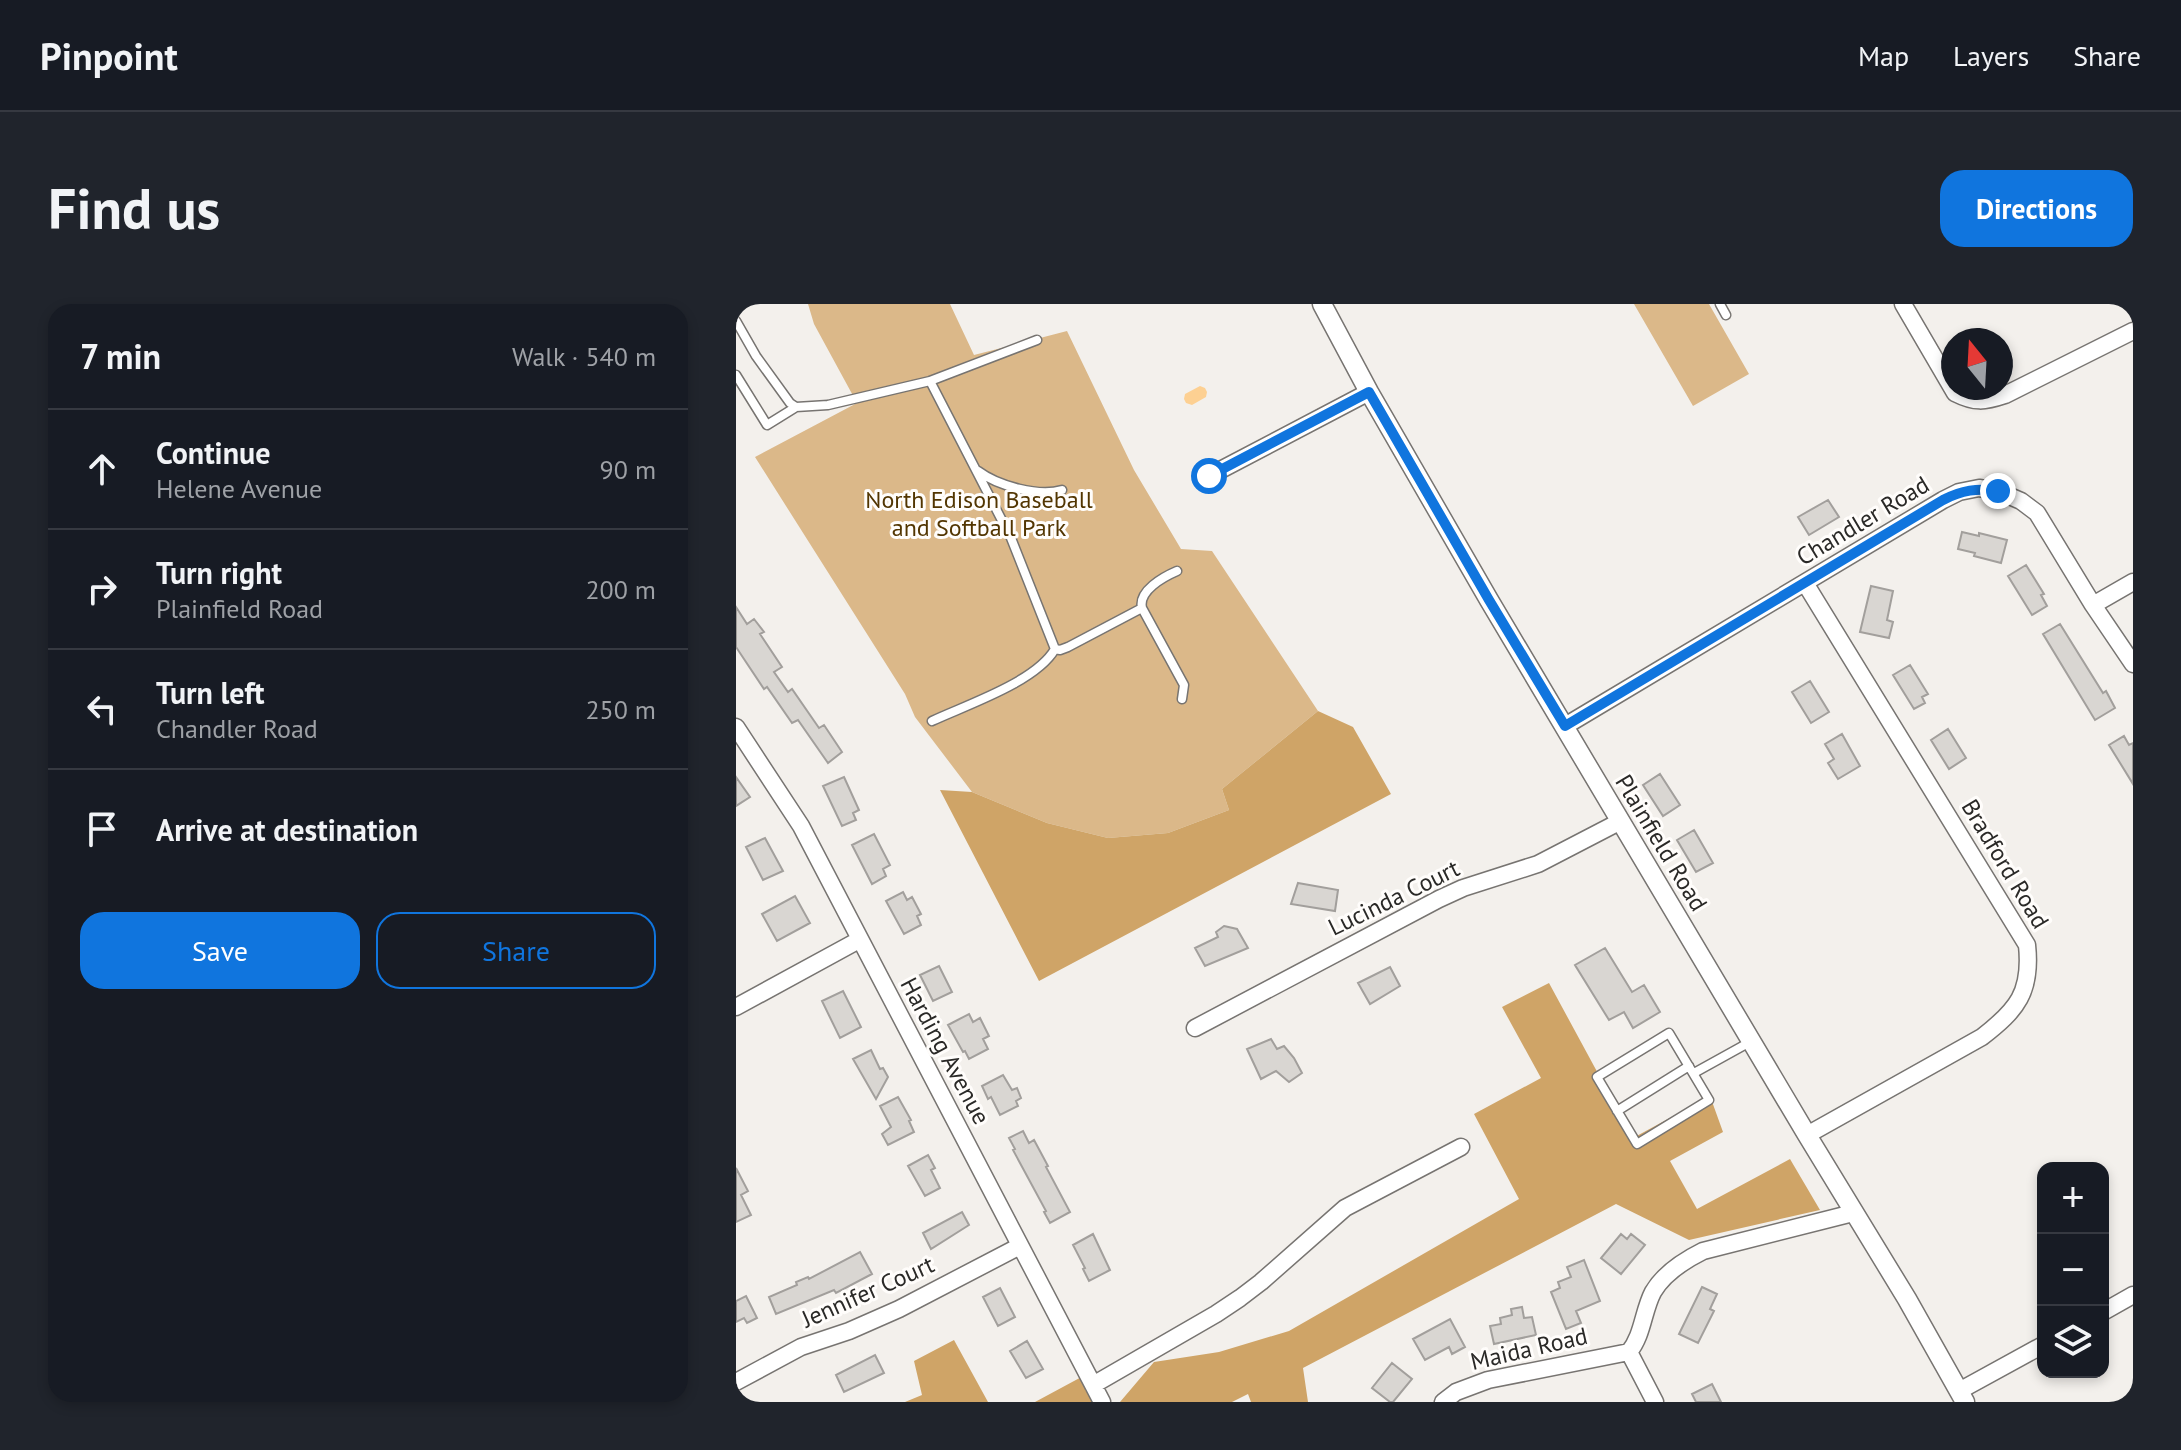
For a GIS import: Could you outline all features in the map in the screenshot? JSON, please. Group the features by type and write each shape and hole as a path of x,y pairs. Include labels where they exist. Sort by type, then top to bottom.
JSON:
{"street":[{"name":"Plainfield Road","path":"1322,304 1489,600 1907,1299 1962,1397"},
{"path":"1903,304 1955,393 1968,400 1987,401 2005,395 2133,331"},
{"path":"1209,476 1369,392"},
{"name":"Chandler Road","path":"1565,726 1943,500 1959,492 1979,488 1998,491 2021,501 2037,513 2133,664"},
{"path":"2093,605 2133,582"},
{"name":"Bradford Road","path":"1805,583 2027,945 2029,964 2024,990 2007,1018 1982,1037 1807,1135"},
{"name":"Harding Avenue","path":"736,727 801,826 1102,1402"},
{"name":"Lucinda Court","path":"1195,1028 1439,899 1476,884 1520,872 1619,822"},
{"path":"736,1007 859,940"},
{"path":"1093,1385 1240,1298 1345,1208 1461,1147"},
{"path":"1655,1402 1629,1352 1654,1292 1669,1274 1685,1260 1703,1251 1853,1213"},
{"name":"Jennifer Court","path":"736,1382 801,1347 849,1331 899,1309 1020,1246"},
{"path":"2109,1309 2133,1295"},
{"path":"1962,1397 2037,1349"},
{"name":"Maida Road","path":"1443,1402 1456,1392 1488,1380 1629,1352"}],"lane":[{"path":"1720,304 1726,315"},
{"path":"736,321 756,356 796,407"},
{"path":"736,375 767,425 796,407 828,405 891,392 930,381 1037,340"},
{"path":"930,381 1011,538 1055,649"},
{"path":"977,471 1007,486 1046,492 1062,490"},
{"path":"1177,571 1160,580 1142,597 1140,603 1184,685 1182,699"},
{"path":"932,721 1017,683 1046,661 1055,649 1068,647 1142,608"},
{"path":"1669,1033 1692,1070 1709,1100 1637,1144 1597,1077 1669,1033"},
{"path":"1617,1111 1751,1042"}],"green space":[{"name":"North Edison Baseball and Softball Park","path":"808,304 950,304 974,355 1067,331 1134,470 1181,549 1212,551 1318,711 1222,789 1229,810 1168,833 1108,838 1047,823 972,792 915,717 905,694 755,457 857,403 814,324"},
{"path":"1634,304 1709,304 1749,374 1693,406"}],"shaded area":[{"path":"1200,386 1205,388 1206,397 1192,405 1186,403 1185,394"},
{"path":"1318,711 1353,727 1391,794 1039,981 940,790 972,792 1047,823 1108,838 1168,833 1229,810 1222,789"},
{"path":"1549,983 1633,1138 1710,1096 1723,1132 1670,1161 1697,1209 1790,1159 1820,1210 1689,1240 1616,1204 1303,1368 1308,1402 1251,1402 1248,1394 1232,1402 1120,1402 1154,1362 1219,1352 1289,1331 1519,1199 1474,1114 1541,1078 1502,1007"},
{"path":"954,1340 988,1402 905,1402 922,1395 914,1361"},
{"path":"1087,1374 1102,1402 1035,1402"}],"building":[{"path":"1828,500 1839,517 1809,535 1798,517"},
{"path":"1962,532 2007,540 2001,563 1958,549"},
{"path":"2026,565 2044,594 2041,595 2047,606 2032,615 2008,576"},
{"path":"1871,586 1893,591 1887,620 1893,622 1889,638 1860,632"},
{"path":"736,607 747,624 754,619 764,632 760,634 782,667 774,672 788,692 792,689 819,728 824,725 842,752 828,763 798,720 792,723 767,687 764,689 736,647"},
{"path":"2060,624 2115,708 2095,720 2043,634"},
{"path":"1910,665 1928,694 1922,697 1925,703 1914,709 1893,675"},
{"path":"1810,681 1829,712 1811,723 1792,692"},
{"path":"1948,729 1966,758 1949,769 1931,740"},
{"path":"1842,734 1860,766 1838,779 1828,763 1834,759 1825,744"},
{"path":"2124,736 2129,745 2133,743 2133,784 2109,745"},
{"path":"1660,774 1680,805 1663,816 1643,785"},
{"path":"736,777 750,797 736,806"},
{"path":"844,777 859,810 853,813 856,820 842,826 823,786"},
{"path":"1694,830 1713,863 1696,872 1677,840"},
{"path":"874,834 890,865 883,869 886,876 872,884 852,845"},
{"path":"765,838 783,871 763,880 746,847"},
{"path":"1298,883 1338,890 1335,911 1291,904"},
{"path":"903,892 907,900 912,897 921,914 917,916 921,925 904,934 886,901"},
{"path":"795,896 810,923 777,941 762,914"},
{"path":"1224,926 1237,929 1248,948 1205,966 1195,948 1218,937 1216,932"},
{"path":"1605,948 1632,992 1644,985 1660,1012 1633,1028 1624,1012 1609,1020 1575,965"},
{"path":"939,966 952,992 933,1001 920,975"},
{"path":"1390,967 1400,986 1370,1004 1358,983"},
{"path":"843,991 861,1027 840,1038 822,1001"},
{"path":"969,1014 973,1022 980,1018 989,1036 983,1039 988,1049 969,1059 948,1025"},
{"path":"1271,1039 1277,1049 1284,1046 1302,1073 1289,1082 1276,1071 1261,1079 1247,1049"},
{"path":"871,1050 880,1069 883,1068 888,1077 876,1099 853,1059"},
{"path":"1003,1075 1012,1090 1017,1088 1021,1098 1016,1101 1018,1106 1000,1115 982,1086"},
{"path":"898,1097 914,1132 888,1145 882,1134 891,1127 880,1106"},
{"path":"1023,1131 1029,1143 1034,1140 1070,1212 1050,1223 1009,1138"},
{"path":"928,1155 940,1188 925,1196 908,1166"},
{"path":"736,1168 748,1191 741,1195 751,1215 736,1222"},
{"path":"962,1212 969,1225 931,1249 923,1233"},
{"path":"1093,1234 1110,1270 1089,1281 1073,1245"},
{"path":"1621,1234 1627,1239 1631,1234 1645,1245 1621,1274 1601,1258"},
{"path":"860,1252 872,1274 836,1293 834,1290 776,1314 769,1297"},
{"path":"1584,1260 1600,1301 1576,1311 1581,1323 1566,1329 1551,1292 1560,1288 1558,1282 1571,1277 1567,1267"},
{"path":"1702,1287 1717,1294 1710,1309 1714,1311 1698,1343 1679,1334"},
{"path":"1000,1288 1015,1317 998,1326 983,1297"},
{"path":"746,1296 757,1318 747,1323 744,1318 736,1322 736,1301"},
{"path":"1522,1307 1524,1318 1532,1317 1536,1335 1494,1344 1490,1326 1501,1324 1500,1318 1512,1315 1511,1309"},
{"path":"1450,1319 1465,1347 1452,1354 1449,1347 1425,1360 1413,1339"},
{"path":"1027,1341 1043,1369 1026,1378 1010,1351"},
{"path":"875,1355 884,1373 844,1392 836,1375"},
{"path":"1392,1363 1412,1379 1390,1402 1372,1388"},
{"path":"1712,1384 1721,1402 1696,1402 1692,1394"}],"route":[{"path":"1209,476 1369,392 1565,726 1943,500 1959,492 1979,488 1998,491"}]}
